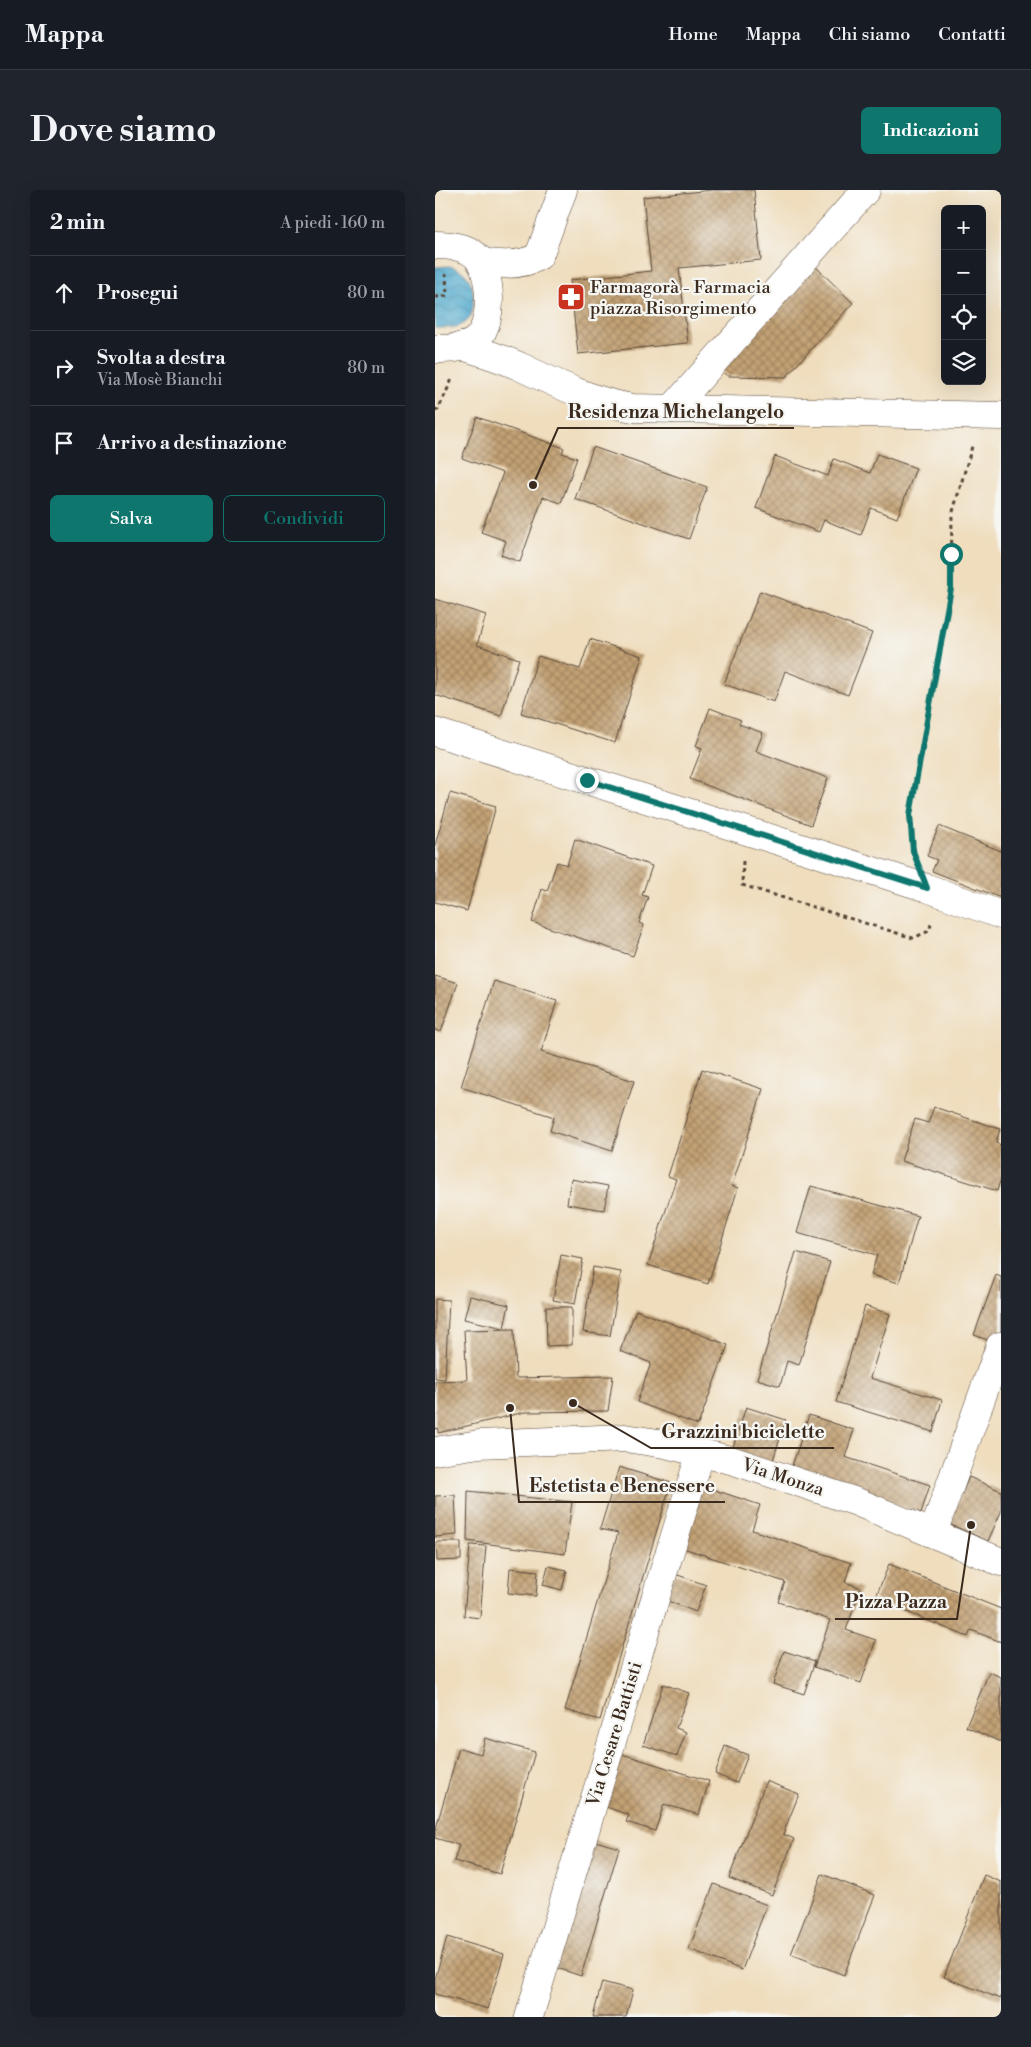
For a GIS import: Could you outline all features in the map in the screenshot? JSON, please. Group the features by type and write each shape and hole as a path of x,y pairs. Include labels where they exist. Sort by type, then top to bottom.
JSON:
{"street":[{"path":"482,262 508,264 527,261 539,256 563,190"},
{"path":"672,409 866,190"},
{"path":"435,245 463,248 476,255 486,271 488,286 487,322 477,339 462,346 435,350"},
{"path":"487,322 496,338 521,367"},
{"path":"462,346 521,367 555,383 620,406 672,409 1001,416"},
{"path":"435,732 927,888 1001,915"},
{"path":"933,1533 1000,1346"},
{"name":"Via Monza","path":"435,1451 479,1444 625,1438 665,1444 751,1466 847,1498 1001,1562"},
{"name":"Via Cesare Battisti","path":"529,2017 701,1452"}],"path":[{"path":"927,888 913,851 910,815 951,588 952,516 975,438"},
{"path":"743,856 742,885 913,938 929,931 932,920 940,922"}],"water":[{"path":"449,266 456,268 466,275 472,285 472,311 466,322 459,326 435,328 435,267"}],"building":[{"path":"712,190 754,190 761,260 679,268 688,343 578,354 570,280 651,271 643,197"},
{"path":"815,266 853,303 786,377 727,376 722,371"},
{"path":"477,417 564,448 562,453 577,458 561,503 543,497 520,562 501,555 506,541 481,532 503,473 462,458"},
{"path":"593,447 707,487 689,539 575,499"},
{"path":"877,454 916,468 897,518 871,508 861,535 824,520 819,532 756,508 775,456 828,476 834,459 870,473"},
{"path":"760,591 872,633 848,695 785,671 774,702 724,684"},
{"path":"435,599 486,615 477,645 519,659 501,716 435,695"},
{"path":"590,639 642,656 615,743 521,713 538,656 580,669"},
{"path":"710,708 741,720 739,724 763,733 756,751 828,778 811,825 690,779 702,748 696,746"},
{"path":"450,793 496,806 467,911 435,902 435,845"},
{"path":"939,826 1001,851 1001,898 932,871 937,860 927,856"},
{"path":"575,839 652,866 642,895 648,897 639,923 644,925 633,956 532,922 542,889 547,891 557,862 567,865"},
{"path":"435,976 458,983 441,1032 435,1030"},
{"path":"494,981 557,1001 541,1052 634,1081 612,1151 550,1131 554,1117 461,1087"},
{"path":"702,1069 763,1089 732,1186 738,1188 708,1284 648,1265 676,1179 668,1176"},
{"path":"934,1107 1000,1129 996,1143 1001,1145 1001,1178 997,1191 901,1161 915,1119 928,1123"},
{"path":"571,1179 608,1186 604,1210 567,1204"},
{"path":"811,1186 918,1216 899,1283 871,1275 877,1255 797,1233"},
{"path":"796,1252 830,1262 799,1365 787,1361 780,1386 757,1379"},
{"path":"561,1255 583,1259 575,1304 553,1300"},
{"path":"593,1267 621,1272 610,1336 583,1332"},
{"path":"996,1275 1001,1277 1001,1345 974,1335"},
{"path":"470,1296 509,1305 504,1328 464,1319"},
{"path":"435,1299 449,1300 445,1379 435,1378"},
{"path":"865,1306 890,1314 870,1378 942,1400 933,1432 836,1402"},
{"path":"546,1307 572,1307 572,1345 547,1346"},
{"path":"636,1310 728,1345 698,1425 637,1402 651,1363 620,1351"},
{"path":"514,1329 516,1378 613,1376 608,1411 525,1412 438,1433 438,1428 435,1429 435,1381 467,1380 464,1330"},
{"path":"746,1407 786,1420 772,1463 732,1450"},
{"path":"809,1415 854,1430 845,1457 930,1485 921,1513 791,1469"},
{"path":"619,1467 671,1483 600,1720 565,1710 618,1533 600,1529"},
{"path":"969,1477 1001,1491 1001,1512 988,1541 949,1524"},
{"path":"700,1485 760,1505 752,1530 851,1563 845,1582 861,1588 846,1630 876,1640 861,1683 814,1667 830,1620 778,1602 785,1582 680,1547"},
{"path":"468,1491 572,1502 565,1554 467,1541"},
{"path":"455,1495 457,1535 435,1537 435,1496"},
{"path":"436,1542 461,1542 461,1560 437,1561"},
{"path":"470,1545 486,1546 480,1618 464,1616"},
{"path":"889,1564 1001,1609 1001,1642 971,1630 968,1637 875,1599"},
{"path":"548,1566 567,1570 562,1590 543,1585"},
{"path":"510,1568 538,1571 536,1596 508,1593"},
{"path":"675,1574 706,1585 696,1612 665,1600"},
{"path":"784,1651 815,1661 804,1694 773,1684"},
{"path":"989,1672 1001,1677 1001,1742 966,1727"},
{"path":"663,1684 689,1693 676,1728 686,1732 677,1756 643,1745"},
{"path":"485,1738 535,1752 500,1874 454,1861 459,1845 435,1838 435,1831 459,1748 481,1754"},
{"path":"725,1746 748,1755 737,1783 715,1774"},
{"path":"619,1753 709,1781 699,1815 664,1804 655,1831 626,1822 629,1815 603,1806"},
{"path":"766,1781 799,1794 783,1834 794,1839 772,1895 729,1878"},
{"path":"592,1840 619,1848 581,1976 554,1967"},
{"path":"822,1874 875,1895 844,1975 791,1954"},
{"path":"984,1875 1001,1882 1001,1999 944,1977"},
{"path":"714,1884 767,1905 742,1970 689,1949"},
{"path":"447,1937 504,1954 488,2009 435,1994 435,1979"},
{"path":"602,1982 633,1990 626,2017 593,2017"}],"place":[{"name":"Farmagorà - Farmacia piazza Risorgimento","path":"571,297"},
{"name":"Residenza Michelangelo","path":"533,485"},
{"name":"Grazzini biciclette","path":"573,1403"},
{"name":"Estetista e Benessere","path":"510,1408"},
{"name":"Pizza Pazza","path":"971,1525"}],"route":[{"path":"587,780 927,888 913,851 910,815 951,588 951,554"}]}
